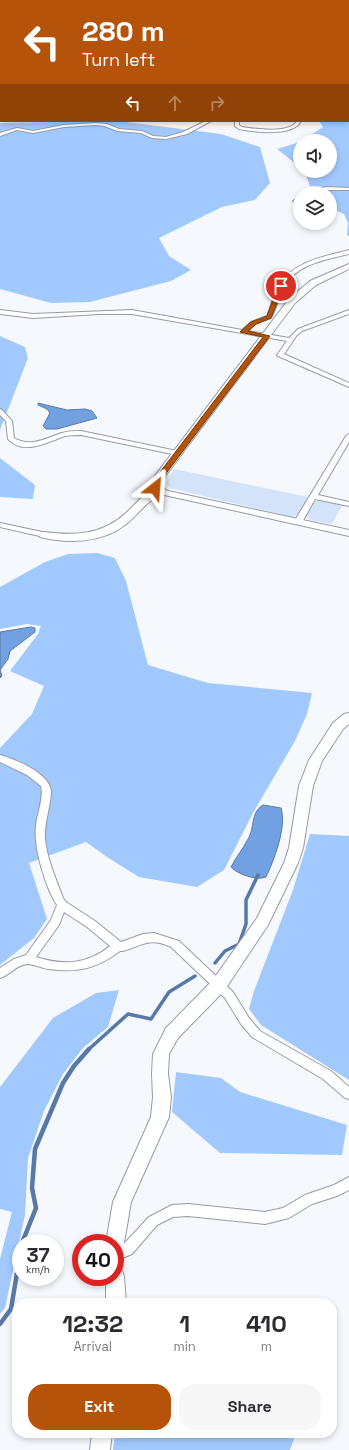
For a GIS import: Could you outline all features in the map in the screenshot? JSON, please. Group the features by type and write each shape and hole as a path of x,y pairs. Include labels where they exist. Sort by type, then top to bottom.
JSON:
{"street":[{"path":"0,135 17,129 33,132 64,126 96,124 105,125 118,130 142,132 152,137 166,138 185,133 207,122"},
{"path":"237,122 238,128 274,131 289,129 296,126 298,122"},
{"path":"337,188 349,189"},
{"path":"243,332 254,323 269,317 281,286 293,272 312,262 349,252"},
{"path":"349,266 313,283 292,301 155,484 155,488 159,491 349,533"},
{"path":"0,312 39,317 117,311 132,312 290,340"},
{"path":"349,312 300,330 290,340 280,355 349,385"},
{"path":"0,411 9,421 12,439 17,444 28,446 38,444 67,433 81,433 177,453"},
{"path":"298,522 349,436"},
{"path":"0,525 44,535 85,538 103,534 130,515 144,499 159,491"},
{"path":"313,496 349,504"},
{"path":"117,1234 122,1202 160,1117 162,1097 160,1074 161,1054 172,1033 218,986 237,961 277,895 296,848 306,786 326,742 338,726 349,716"},
{"path":"0,758 19,765 45,785 47,791 41,819 41,842 58,899 62,905 91,924 118,946 123,947 153,935 167,939 175,944 229,995 245,1021 256,1034 326,1075 349,1094"},
{"path":"29,959 56,922 62,905"},
{"path":"0,974 22,960 29,959 43,964 69,967 86,966 101,960 118,946"},
{"path":"124,1251 127,1250 153,1221 172,1211 188,1210 265,1218 284,1214 309,1199 337,1190 349,1183"},
{"path":"115,1286 116,1298"},
{"path":"100,1450 101,1438"}],"shaded area":[{"path":"126,122 221,134 260,147 270,183 255,200 222,207 159,238 169,256 191,270 171,281 90,302 51,303 0,289 0,123"},
{"path":"320,122 349,122 349,236 347,235 348,223 344,214 337,211 337,186 310,186 307,178 337,178 337,134 312,134 323,127"},
{"path":"293,144 293,162 277,149"},
{"path":"0,336 25,347 28,358 0,430"},
{"path":"38,403 67,410 85,409 92,411 97,418 57,429 46,429 43,426 50,413 47,409 38,405"},
{"path":"0,458 35,485 33,499 0,497"},
{"path":"174,469 308,497 298,515 292,517 170,488 166,484"},
{"path":"321,500 343,504 332,524 310,520 306,516 313,502"},
{"path":"97,553 115,558 126,581 148,665 208,683 312,693 307,714 295,741 253,813 224,870 197,887 139,877 86,842 29,863 47,919 34,938 0,965 0,748 32,714 44,686 10,671 38,634 41,626 27,624 0,629 0,587 45,562 68,554"},
{"path":"31,627 35,628 35,632 10,651 8,659 0,670 0,632"},
{"path":"263,805 281,808 282,824 279,843 273,862 266,877 258,878 242,874 231,867 250,835 256,812"},
{"path":"310,834 349,836 349,1080 261,1025 249,1009 254,991 293,890"},
{"path":"119,990 108,1027 83,1048 63,1074 44,1111 28,1158 25,1215 21,1234 12,1234 12,1275 5,1308 0,1314 0,1259 12,1212 0,1209 0,1087 53,1018 96,993"},
{"path":"176,1072 221,1078 240,1092 347,1125 342,1155 220,1153 172,1112"},
{"path":"114,1438 294,1438 290,1450 113,1450"}],"waterway":[{"path":"215,963 225,951 239,944 246,924 246,900 258,875"},
{"path":"89,1049 128,1014 151,1019 169,992 195,976"},
{"path":"26,1234 36,1208 32,1188 35,1149 63,1083 74,1066 89,1049"},
{"path":"13,1298 15,1286"},
{"path":"0,1324 11,1309 12,1303"}],"route":[{"path":"155,488 155,484 177,453 267,336 243,332 247,327 269,317 281,286"}]}
